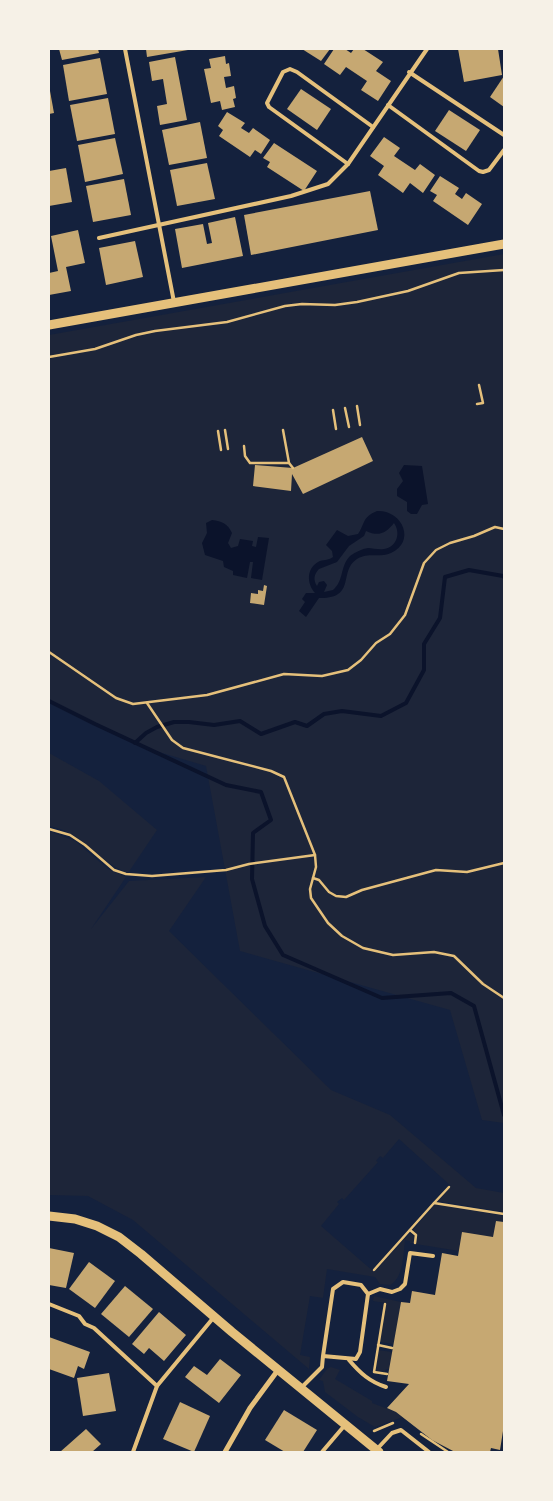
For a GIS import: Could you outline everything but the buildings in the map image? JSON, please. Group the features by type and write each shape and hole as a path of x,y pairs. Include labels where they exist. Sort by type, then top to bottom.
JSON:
{"street":[{"path":"49,325 504,244"},
{"path":"49,1216 75,1219 97,1226 119,1237 377,1451"},
{"path":"225,1452 250,1408 278,1370"}],"lane":[{"path":"125,49 174,303"},
{"path":"99,238 318,189 328,184 348,164 426,49"},
{"path":"348,164 269,107 267,103 283,72 290,69 297,72 373,127"},
{"path":"409,72 504,135"},
{"path":"388,105 479,171 489,170 504,150"},
{"path":"368,1294 380,1289 392,1292 400,1289 405,1284 410,1253 433,1256"},
{"path":"300,1388 322,1366 323,1356 333,1289 343,1282 362,1285 368,1294 360,1352 356,1360 323,1356"},
{"path":"49,1304 80,1316 85,1324 94,1328 157,1386"},
{"path":"133,1452 157,1386 214,1317"},
{"path":"349,1360 359,1372 372,1382 386,1387"},
{"path":"322,1452 345,1425"},
{"path":"377,1451 392,1433 401,1430 429,1452"}],"path":[{"path":"49,357 95,349 155,330 227,322 285,306 302,304 335,305 357,302 408,291 459,273 504,270"},
{"path":"477,404 483,403 479,384"},
{"path":"356,406 360,425"},
{"path":"345,408 349,426"},
{"path":"333,410 336,429"},
{"path":"225,430 228,449"},
{"path":"283,430 289,463 292,468"},
{"path":"218,431 221,450"},
{"path":"244,446 245,456 250,463 289,463"},
{"path":"49,652 116,698 133,704 207,695 284,674 322,676 348,670 361,660 376,643 390,634 405,614 424,563 436,550 495,527 504,529"},
{"path":"147,702 172,740 183,748 271,771 284,777 315,855 316,867 310,889 311,898 328,923 342,936 363,948 393,956 434,952 454,956 483,984 504,998"},
{"path":"49,829 70,835 85,845 114,870 126,874 152,876 226,870 249,864 315,855"},
{"path":"313,878 319,880 329,892 336,896 346,897 362,890 436,870 467,872 504,863"},
{"path":"374,1270 449,1187"},
{"path":"434,1203 504,1214"},
{"path":"410,1230 416,1236 414,1244"},
{"path":"385,1304 374,1372 387,1374"},
{"path":"378,1345 392,1348"}],"shaded area":[{"path":"504,254 504,1123 482,1120 450,1010 240,951 206,766 152,750 49,701 49,335"},
{"path":"404,465 422,466 428,504 422,505 417,514 411,514 407,511 407,502 397,496 397,489 403,481 399,473"},
{"path":"377,511 386,512 394,516 403,528 403,542 399,548 391,553 365,556 357,559 348,570 343,589 331,597 319,598 306,617 299,611 305,602 302,599 306,593 315,593 309,581 311,569 318,562 333,557 332,551 326,545 337,530 348,536 358,534 366,518","holes":["394,523 397,535 392,546 384,549 366,548 356,552 347,560 339,582 333,590 324,592 327,585 324,581 319,582 317,586 315,577 319,569 337,562 349,546 364,536 366,531 378,534 385,532"]},
{"path":"212,520 219,521 229,527 232,533 228,543 231,548 238,546 240,539 253,541 252,546 256,547 258,537 269,538 262,580 251,578 253,562 250,562 247,578 233,575 233,571 224,567 223,561 205,555 202,543 207,533 206,523"},
{"path":"49,753 99,781 157,830 128,873 108,862 71,834 49,826"},
{"path":"49,831 75,841 108,869 126,877 91,929 129,881 206,877 169,931 331,1090 390,1115 476,1188 504,1193 504,1212 438,1201 451,1186 399,1139 383,1158 380,1156 376,1161 378,1162 344,1200 342,1198 337,1202 339,1204 321,1226 374,1272 410,1233 414,1236 413,1243 405,1240 403,1259 398,1277 390,1285 380,1284 375,1277 327,1269 323,1298 310,1296 300,1355 310,1357 309,1369 133,1220 88,1196 49,1195"},
{"path":"435,1204 504,1216 503,1221 496,1221 493,1237 459,1251 416,1244 418,1235 412,1231"},
{"path":"374,1296 401,1302 394,1344 380,1342 386,1303 373,1301"},
{"path":"378,1350 392,1352 389,1369 386,1369 385,1372 375,1371"},
{"path":"331,1367 340,1370 335,1379 372,1401 372,1403 396,1412 403,1417 375,1427 358,1417 325,1392 323,1381 319,1380 327,1369"}],"waterway":[{"path":"135,743 146,733 157,727 174,722 214,725 240,721 261,734 295,722 307,726 324,714 342,711 381,716 406,703 424,670 424,644 440,618 445,577 469,570 504,577"},
{"path":"49,701 226,785 261,792 271,820 253,833 252,879 265,926 283,955 382,998 451,993 474,1006 504,1115"}]}
